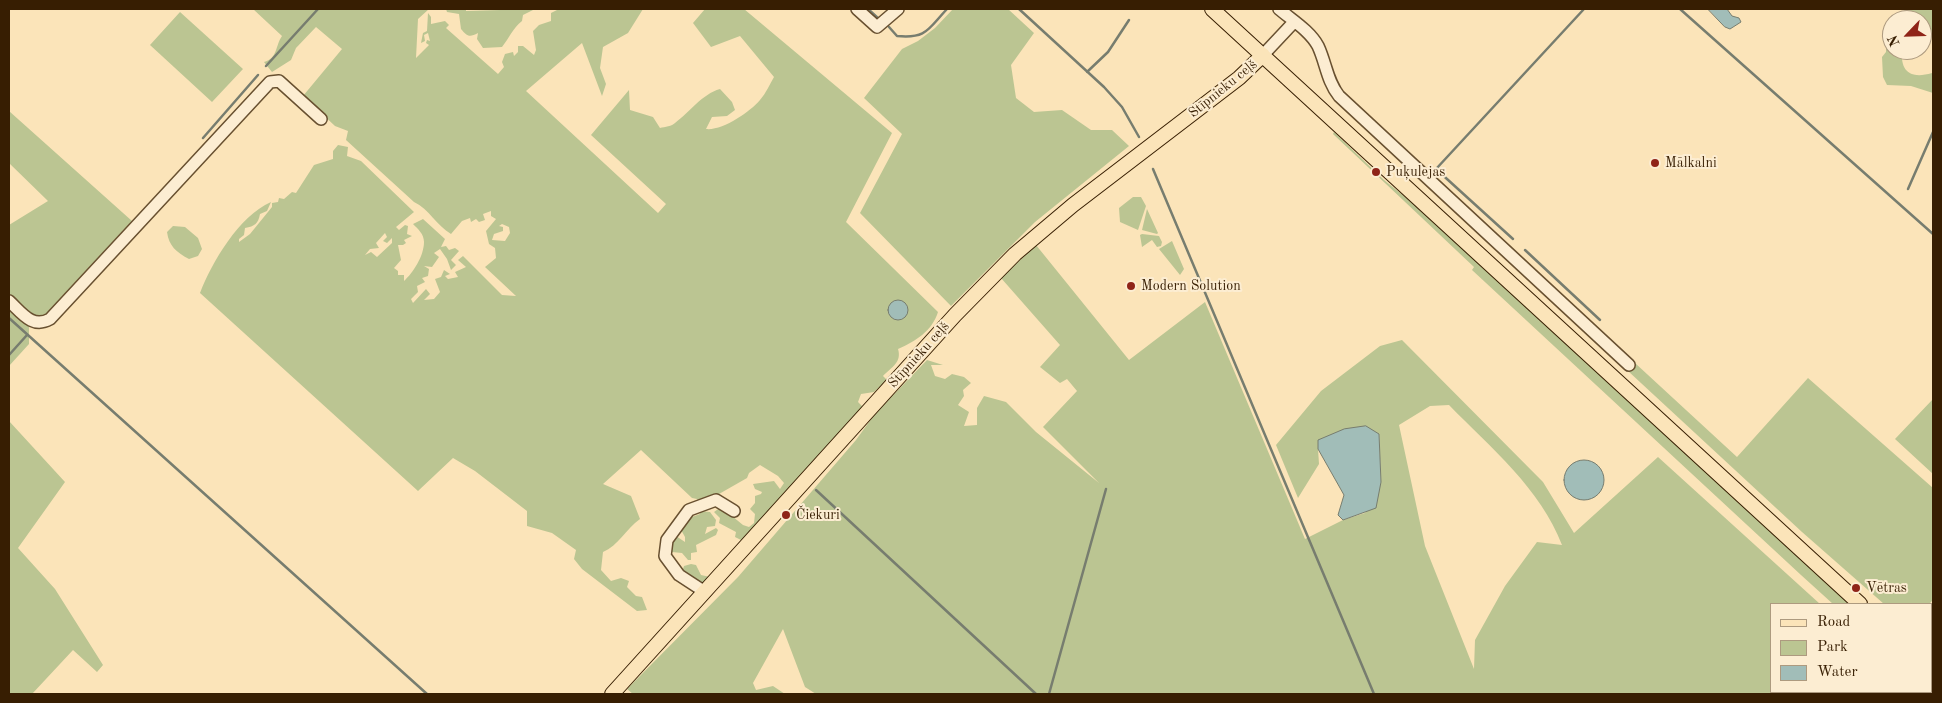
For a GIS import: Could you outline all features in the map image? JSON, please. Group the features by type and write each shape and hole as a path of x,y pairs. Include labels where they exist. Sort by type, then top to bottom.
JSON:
{"main road":[{"path":"1212,9 1859,603"},
{"name":"Stīpnieku ceļš","path":"612,694 955,315 1015,254 1073,205 1239,78 1263,55"}],"street":[{"path":"857,9 877,27 898,9"},
{"path":"1279,9 1317,45 1330,83 1339,96 1628,365"},
{"path":"1263,55 1294,22"},
{"path":"9,302 32,322 41,324 50,319 108,253 270,82 279,80 321,119"},
{"path":"705,592 679,575 665,556 667,540 689,510 716,500 734,511"}],"green space":[{"path":"253,9 429,9 418,19 416,58 429,45 426,43 427,40 430,41 428,33 424,35 425,41 421,43 423,33 427,31 428,13 431,17 431,24 445,21 449,25 446,28 498,74 504,67 502,62 505,54 513,52 514,56 518,52 518,46 523,46 534,55 536,50 533,31 539,25 551,21 551,13 559,9 643,9 628,33 603,47 600,68 606,84 602,96 582,43 526,91 658,213 666,204 591,135 629,90 630,110 653,117 660,128 674,124 707,95 720,89 732,102 735,110 727,116 712,117 706,129 713,129 727,124 750,110 762,97 774,77 740,36 711,47 693,23 705,9 744,9 892,133 846,222 938,312 932,325 922,335 898,349 899,357 897,361 883,376 887,380 874,392 861,394 858,402 863,407 745,542 735,537 736,532 719,523 720,518 714,512 721,507 743,525 749,527 754,523 755,514 750,509 755,503 755,496 762,492 755,489 753,484 774,481 780,489 784,483 778,476 760,465 749,473 747,478 712,498 710,509 705,510 697,499 692,498 641,450 603,484 631,496 640,519 613,546 603,552 601,570 611,581 621,578 629,581 627,587 636,596 642,597 647,610 637,611 582,569 574,559 576,550 552,533 527,526 527,511 475,471 453,458 418,491 200,293 219,254 248,218 271,202 267,211 260,214 256,224 245,228 244,235 239,239 239,242 250,234 272,207 272,203 278,202 279,198 284,199 292,192 296,193 314,165 333,159 333,151 338,145 348,147 347,156 361,161 414,212 396,227 399,230 405,225 408,226 407,234 412,236 404,240 406,243 403,245 398,245 401,260 394,268 398,271 398,275 404,275 404,281 417,264 424,247 423,237 413,224 423,219 445,239 441,247 446,246 449,250 455,248 459,251 451,260 456,265 451,270 447,259 440,249 434,253 439,257 432,267 424,266 429,269 428,276 422,278 425,282 417,286 418,292 411,299 413,303 426,289 430,294 424,300 434,299 440,292 435,279 441,277 444,270 450,274 445,276 448,279 458,277 455,272 466,267 458,260 463,256 502,295 516,296 485,267 496,258 495,248 489,244 486,231 496,219 491,216 491,211 483,214 485,220 479,222 476,219 471,222 470,218 462,221 451,234 441,227 424,209 346,140 348,131 335,126 303,96 342,49 316,27 296,48 291,60 272,72 264,62 272,58 282,36","holes":["502,224 509,227 510,233 505,241 492,240 494,234 503,231 503,227 499,226","385,233 387,237 383,241 387,243 392,238 392,243 377,257 371,252 365,255 370,249 379,248 376,243"]},
{"path":"446,9 466,9 466,11 535,9 523,15 522,21 502,47 483,48 477,39 478,33 470,36 467,35 461,29 459,14 447,12"},
{"path":"953,9 1008,9 1034,33 1011,65 1016,98 1034,112 1062,110 1091,130 1112,130 1129,146 1035,222 951,306 860,213 902,134 864,98 902,49 918,41 935,28"},
{"path":"1933,9 1933,36 1932,10 1904,10"},
{"path":"180,12 243,69 212,102 150,45"},
{"path":"1882,60 1902,60 1905,69 1919,75 1932,73 1933,62 1933,93 1911,86 1887,85 1883,77"},
{"path":"9,111 132,221 41,319 34,318 9,296 9,225 48,201 9,163"},
{"path":"1334,132 1384,180 1414,204 1849,603 1832,603 1801,575 1472,270 1474,267 1333,134"},
{"path":"1133,197 1141,197 1146,206 1138,230 1120,222 1119,208"},
{"path":"1147,209 1158,233 1157,234 1142,230"},
{"path":"173,226 185,227 198,238 202,249 198,256 189,259 174,248 169,241 167,232"},
{"path":"1140,235 1159,236 1162,242 1161,246 1157,247 1152,240 1142,247"},
{"path":"1172,241 1184,269 1180,275 1159,249"},
{"path":"1036,245 1129,360 1205,302 1305,539 1343,520 1365,513 1381,482 1379,434 1318,449 1319,464 1298,498 1276,445 1321,391 1380,346 1402,340 1543,482 1574,533 1658,457 1819,603 1770,603 1770,693 1898,694 816,694 805,687 783,629 753,683 756,690 773,686 785,694 633,694 627,689 738,577 856,440 874,415 927,360 943,365 931,365 935,376 945,379 952,374 964,377 971,383 963,390 964,396 958,405 969,412 964,426 977,425 977,408 984,396 1006,402 1036,432 1099,483 1043,427 1077,391 1067,379 1060,383 1040,367 1060,345 1001,278","holes":["1449,405 1528,487 1541,505 1562,545 1537,542 1505,586 1475,640 1474,669 1425,546 1399,425 1430,406"]},
{"path":"9,309 29,327 29,344 9,366"},
{"path":"1635,363 1737,457 1808,378 1933,488 1933,600 1930,603 1883,603 1802,532 1628,371"},
{"path":"1933,399 1933,474 1895,439"},
{"path":"9,421 65,482 18,548 55,589 103,665 97,672 73,650 32,694 9,694"},
{"path":"700,511 710,512 716,520 715,526 707,527 705,534 716,528 718,530 716,535 696,545 697,552 691,553 691,560 688,560 682,553 672,552 669,546 676,536 685,542 685,537 680,528 692,517 700,514"},
{"path":"696,565 701,575 710,577 702,586 682,572 684,566"}],"water":[{"path":"1708,9 1727,9 1732,16 1739,18 1741,22 1730,29 1725,27"},
{"path":"898,300 905,303 908,310 905,317 898,320 891,317 888,310 891,303"},
{"path":"1366,426 1379,434 1381,482 1376,508 1343,520 1338,515 1344,495 1318,449 1318,440 1344,429"},
{"path":"1584,460 1595,463 1601,469 1604,480 1601,491 1595,497 1584,500 1573,497 1567,491 1564,480 1567,469 1573,463"}],"waterway":[{"path":"266,66 318,9"},
{"path":"868,9 880,20"},
{"path":"889,27 897,36 915,36 931,27 947,9"},
{"path":"1019,9 1104,87 1122,107 1139,137"},
{"path":"1513,239 1436,169 1584,9"},
{"path":"1680,9 1933,234"},
{"path":"1087,72 1108,52 1129,20"},
{"path":"203,138 258,75"},
{"path":"1908,189 1933,132"},
{"path":"1153,169 1374,694"},
{"path":"1525,250 1600,320"},
{"path":"9,318 427,694"},
{"path":"9,355 27,335"},
{"path":"1049,694 1106,489"},
{"path":"816,490 1036,694"}],"place":[{"name":"Mālkalni","path":"1655,163"},
{"name":"Puķulejas","path":"1376,172"},
{"name":"Modern Solution","path":"1131,286"},
{"name":"Čiekuri","path":"786,515"},
{"name":"Vētras","path":"1856,588"}]}
